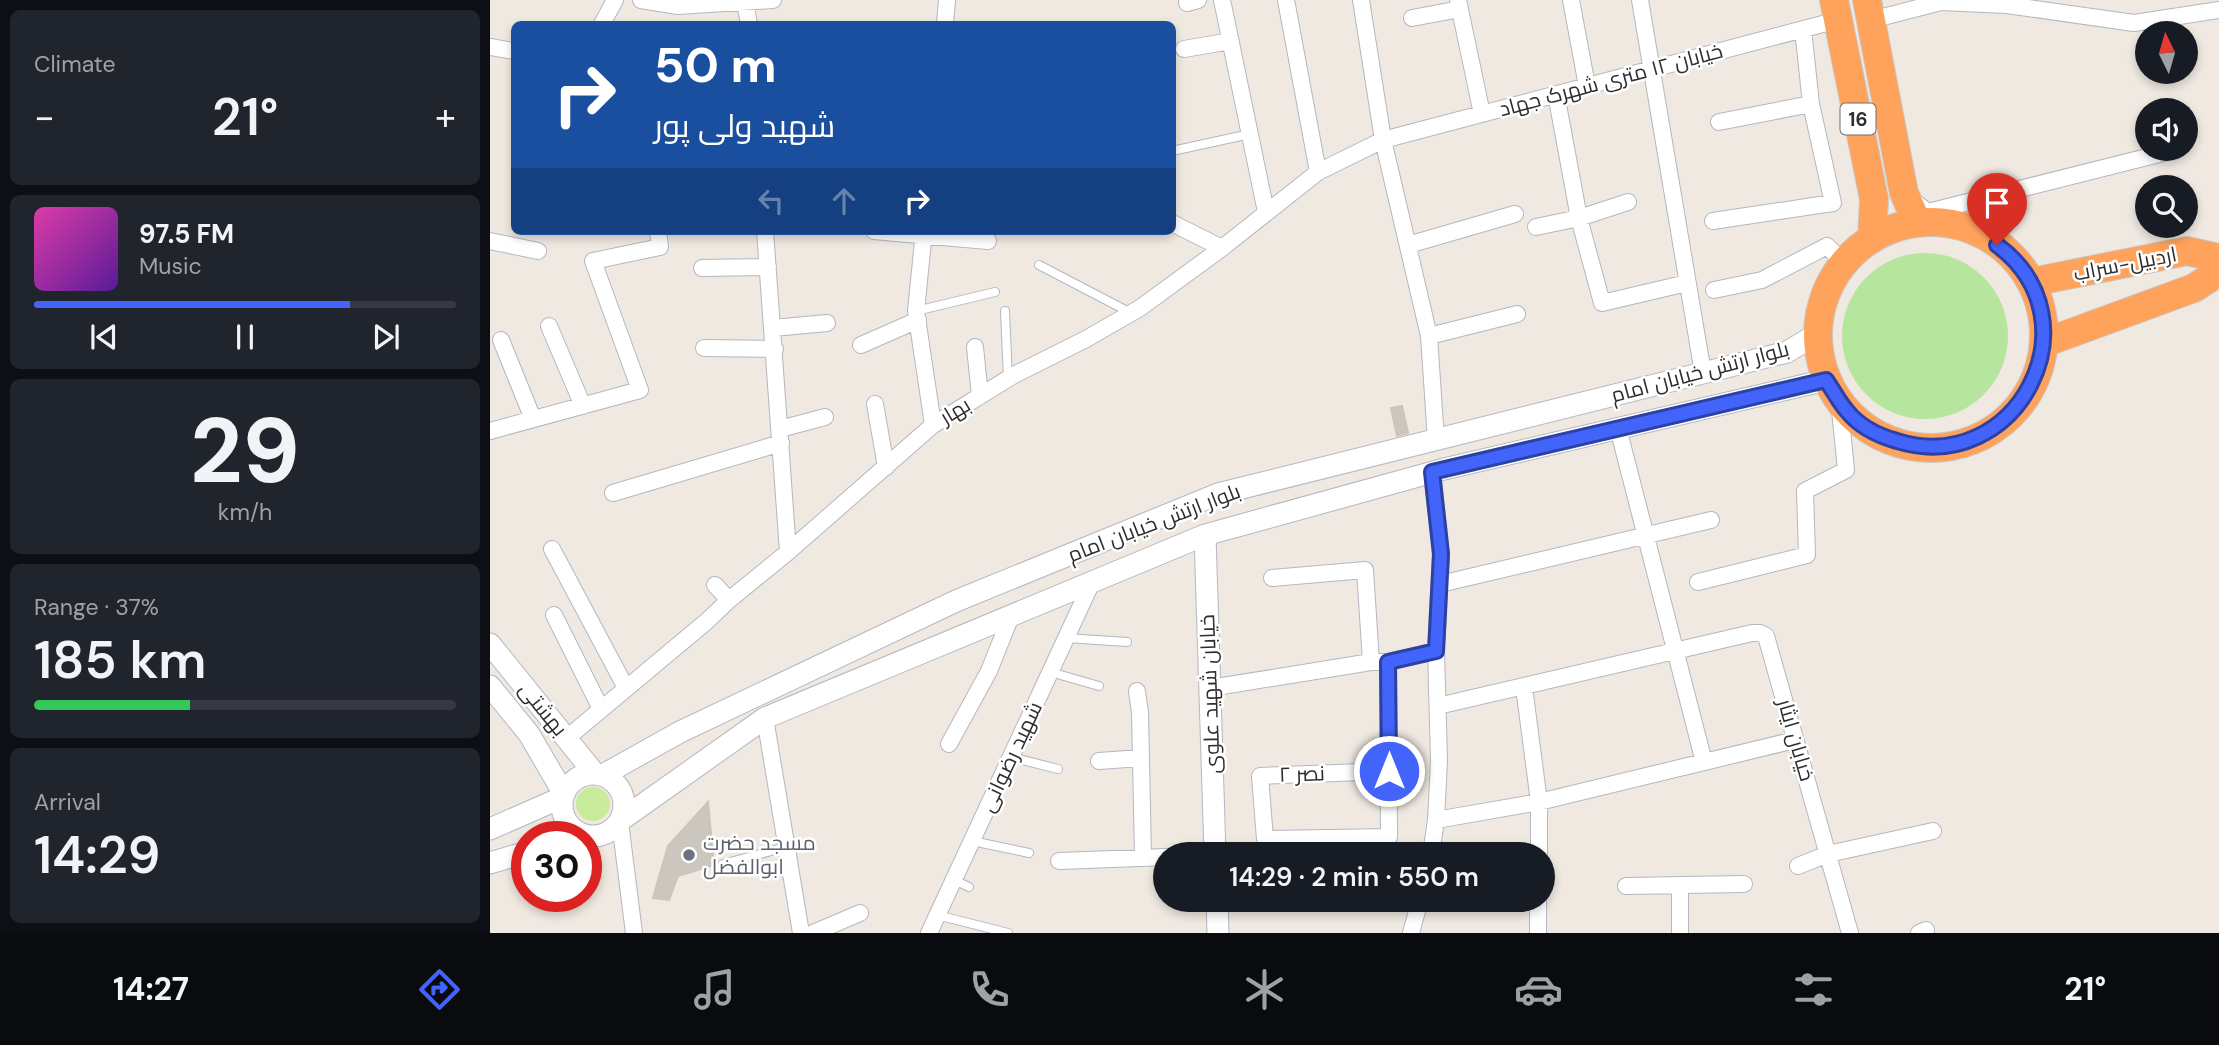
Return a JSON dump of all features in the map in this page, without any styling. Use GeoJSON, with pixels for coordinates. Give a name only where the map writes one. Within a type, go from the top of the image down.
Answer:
{"type":"FeatureCollection","features":[{"type":"Feature","properties":{"kind":"highway","name":"16"},"geometry":{"type":"LineString","coordinates":[[1836,10],[1874,199],[1872,238]]}},
{"type":"Feature","properties":{"kind":"highway","name":"16"},"geometry":{"type":"LineString","coordinates":[[1869,10],[1905,194],[1917,222]]}},
{"type":"Feature","properties":{"kind":"highway"},"geometry":{"type":"LineString","coordinates":[[1874,199],[1881,206],[1892,207],[1900,202],[1905,194]]}},
{"type":"Feature","properties":{"kind":"highway"},"geometry":{"type":"LineString","coordinates":[[1917,222],[1951,223],[1984,234],[2011,255],[2032,282],[2042,312],[2044,343],[2036,378],[2017,408],[1990,431],[1957,445],[1917,447],[1880,436],[1848,412],[1833,390],[1819,358],[1817,334],[1821,306],[1832,279],[1849,256],[1872,238],[1917,222]]}},
{"type":"Feature","properties":{"kind":"highway","name":"اردبیل-سراب"},"geometry":{"type":"LineString","coordinates":[[2032,282],[2187,251],[2219,258]]}},
{"type":"Feature","properties":{"kind":"highway","name":"اردبیل-سراب"},"geometry":{"type":"LineString","coordinates":[[2044,343],[2194,288],[2219,272]]}},
{"type":"Feature","properties":{"kind":"main road","name":"بلوار ارتش خیابان امام"},"geometry":{"type":"LineString","coordinates":[[599,775],[680,732],[956,601],[1218,494],[1778,355],[1817,334]]}},
{"type":"Feature","properties":{"kind":"main road"},"geometry":{"type":"LineString","coordinates":[[1778,355],[1789,363],[1792,373],[1789,383],[1781,390]]}},
{"type":"Feature","properties":{"kind":"main road","name":"بلوار ارتش خیابان امام"},"geometry":{"type":"LineString","coordinates":[[620,821],[765,718],[1205,535],[1432,472],[1781,390],[1833,390]]}},
{"type":"Feature","properties":{"kind":"main road","name":"خیابان شهید علوی"},"geometry":{"type":"LineString","coordinates":[[1205,535],[1215,842]]}},
{"type":"Feature","properties":{"kind":"main road","name":"بهشتی"},"geometry":{"type":"LineString","coordinates":[[490,644],[599,775]]}},
{"type":"Feature","properties":{"kind":"main road","name":"بهشتی"},"geometry":{"type":"LineString","coordinates":[[490,686],[529,734],[564,795]]}},
{"type":"Feature","properties":{"kind":"main road"},"geometry":{"type":"LineString","coordinates":[[490,829],[564,795],[576,779],[599,775],[618,786],[623,793],[624,811],[620,821],[602,835]]}},
{"type":"Feature","properties":{"kind":"main road"},"geometry":{"type":"LineString","coordinates":[[564,795],[563,813],[566,821]]}},
{"type":"Feature","properties":{"kind":"main road"},"geometry":{"type":"LineString","coordinates":[[490,863],[511,857]]}},
{"type":"Feature","properties":{"kind":"main road"},"geometry":{"type":"LineString","coordinates":[[1217,912],[1218,933]]}},
{"type":"Feature","properties":{"kind":"street"},"geometry":{"type":"LineString","coordinates":[[604,21],[615,0]]}},
{"type":"Feature","properties":{"kind":"street"},"geometry":{"type":"LineString","coordinates":[[641,0],[678,6],[773,0]]}},
{"type":"Feature","properties":{"kind":"street"},"geometry":{"type":"LineString","coordinates":[[945,21],[947,0]]}},
{"type":"Feature","properties":{"kind":"street"},"geometry":{"type":"LineString","coordinates":[[1222,0],[1266,212]]}},
{"type":"Feature","properties":{"kind":"street"},"geometry":{"type":"LineString","coordinates":[[1286,0],[1318,172]]}},
{"type":"Feature","properties":{"kind":"street"},"geometry":{"type":"LineString","coordinates":[[1361,0],[1383,140],[1429,336],[1436,440]]}},
{"type":"Feature","properties":{"kind":"street"},"geometry":{"type":"LineString","coordinates":[[1571,0],[1587,86]]}},
{"type":"Feature","properties":{"kind":"street"},"geometry":{"type":"LineString","coordinates":[[1640,0],[1703,373]]}},
{"type":"Feature","properties":{"kind":"street"},"geometry":{"type":"LineString","coordinates":[[745,2],[748,21]]}},
{"type":"Feature","properties":{"kind":"street"},"geometry":{"type":"LineString","coordinates":[[1869,10],[1941,2],[2007,5],[2134,23],[2219,10]]}},
{"type":"Feature","properties":{"kind":"street"},"geometry":{"type":"LineString","coordinates":[[1412,19],[1459,4],[1482,114]]}},
{"type":"Feature","properties":{"kind":"street","name":"خیابان ۱۲ متری شهرک جهاد"},"geometry":{"type":"LineString","coordinates":[[1383,140],[1803,29],[1836,10]]}},
{"type":"Feature","properties":{"kind":"street"},"geometry":{"type":"LineString","coordinates":[[1713,221],[1833,203],[1811,104],[1803,29]]}},
{"type":"Feature","properties":{"kind":"street"},"geometry":{"type":"LineString","coordinates":[[1184,49],[1231,41]]}},
{"type":"Feature","properties":{"kind":"street"},"geometry":{"type":"LineString","coordinates":[[490,47],[511,50]]}},
{"type":"Feature","properties":{"kind":"street"},"geometry":{"type":"LineString","coordinates":[[1556,94],[1579,218],[1602,303],[1687,283]]}},
{"type":"Feature","properties":{"kind":"street"},"geometry":{"type":"LineString","coordinates":[[1719,122],[1811,104]]}},
{"type":"Feature","properties":{"kind":"street","name":"بهار"},"geometry":{"type":"LineString","coordinates":[[567,738],[788,552],[933,425],[1008,379],[1132,313],[1222,248],[1318,172],[1383,140]]}},
{"type":"Feature","properties":{"kind":"street"},"geometry":{"type":"LineString","coordinates":[[1905,194],[1928,212],[2135,160]]}},
{"type":"Feature","properties":{"kind":"street"},"geometry":{"type":"LineString","coordinates":[[1536,227],[1579,218],[1628,202]]}},
{"type":"Feature","properties":{"kind":"street"},"geometry":{"type":"LineString","coordinates":[[1408,245],[1515,214]]}},
{"type":"Feature","properties":{"kind":"street"},"geometry":{"type":"LineString","coordinates":[[1176,225],[1222,248]]}},
{"type":"Feature","properties":{"kind":"street"},"geometry":{"type":"LineString","coordinates":[[490,431],[640,390],[593,261],[660,247],[658,235]]}},
{"type":"Feature","properties":{"kind":"street"},"geometry":{"type":"LineString","coordinates":[[765,235],[788,552]]}},
{"type":"Feature","properties":{"kind":"street"},"geometry":{"type":"LineString","coordinates":[[924,235],[917,315],[933,425]]}},
{"type":"Feature","properties":{"kind":"street"},"geometry":{"type":"LineString","coordinates":[[940,235],[988,241]]}},
{"type":"Feature","properties":{"kind":"street"},"geometry":{"type":"LineString","coordinates":[[490,241],[521,239],[538,251]]}},
{"type":"Feature","properties":{"kind":"street"},"geometry":{"type":"LineString","coordinates":[[1714,290],[1762,280],[1827,246],[1844,263]]}},
{"type":"Feature","properties":{"kind":"street"},"geometry":{"type":"LineString","coordinates":[[702,268],[768,267]]}},
{"type":"Feature","properties":{"kind":"street"},"geometry":{"type":"LineString","coordinates":[[1429,336],[1517,314]]}},
{"type":"Feature","properties":{"kind":"street"},"geometry":{"type":"LineString","coordinates":[[861,345],[917,315]]}},
{"type":"Feature","properties":{"kind":"street"},"geometry":{"type":"LineString","coordinates":[[773,328],[827,323]]}},
{"type":"Feature","properties":{"kind":"street"},"geometry":{"type":"LineString","coordinates":[[549,326],[583,406]]}},
{"type":"Feature","properties":{"kind":"street"},"geometry":{"type":"LineString","coordinates":[[500,340],[533,419]]}},
{"type":"Feature","properties":{"kind":"street"},"geometry":{"type":"LineString","coordinates":[[975,347],[980,396]]}},
{"type":"Feature","properties":{"kind":"street"},"geometry":{"type":"LineString","coordinates":[[704,348],[775,349]]}},
{"type":"Feature","properties":{"kind":"street"},"geometry":{"type":"LineString","coordinates":[[1698,582],[1807,555],[1805,491],[1846,470],[1833,390]]}},
{"type":"Feature","properties":{"kind":"street"},"geometry":{"type":"LineString","coordinates":[[875,404],[886,467]]}},
{"type":"Feature","properties":{"kind":"street"},"geometry":{"type":"LineString","coordinates":[[613,493],[781,436],[825,418]]}},
{"type":"Feature","properties":{"kind":"street"},"geometry":{"type":"LineString","coordinates":[[1618,428],[1704,762]]}},
{"type":"Feature","properties":{"kind":"street"},"geometry":{"type":"LineString","coordinates":[[1432,472],[1441,554],[1436,651],[1439,761],[1433,842]]}},
{"type":"Feature","properties":{"kind":"street"},"geometry":{"type":"LineString","coordinates":[[1440,584],[1711,520]]}},
{"type":"Feature","properties":{"kind":"street"},"geometry":{"type":"LineString","coordinates":[[552,549],[626,688]]}},
{"type":"Feature","properties":{"kind":"street"},"geometry":{"type":"LineString","coordinates":[[1272,578],[1365,570],[1371,662]]}},
{"type":"Feature","properties":{"kind":"street","name":"شهید رضوانی"},"geometry":{"type":"LineString","coordinates":[[929,933],[1092,582]]}},
{"type":"Feature","properties":{"kind":"street"},"geometry":{"type":"LineString","coordinates":[[715,585],[729,600]]}},
{"type":"Feature","properties":{"kind":"street"},"geometry":{"type":"LineString","coordinates":[[554,615],[601,709]]}},
{"type":"Feature","properties":{"kind":"street"},"geometry":{"type":"LineString","coordinates":[[950,744],[989,671],[1012,615]]}},
{"type":"Feature","properties":{"kind":"street","name":"خیابان ایثار"},"geometry":{"type":"LineString","coordinates":[[1677,652],[1752,634],[1760,633],[1766,636],[1850,933]]}},
{"type":"Feature","properties":{"kind":"street"},"geometry":{"type":"LineString","coordinates":[[1210,688],[1371,662],[1388,662],[1436,651]]}},
{"type":"Feature","properties":{"kind":"street"},"geometry":{"type":"LineString","coordinates":[[1438,706],[1677,652]]}},
{"type":"Feature","properties":{"kind":"street","name":"نصر ۲"},"geometry":{"type":"LineString","coordinates":[[1388,662],[1389,771],[1389,837],[1265,839],[1260,776],[1389,771]]}},
{"type":"Feature","properties":{"kind":"street"},"geometry":{"type":"LineString","coordinates":[[1524,687],[1539,802],[1539,842]]}},
{"type":"Feature","properties":{"kind":"street"},"geometry":{"type":"LineString","coordinates":[[1137,691],[1143,857]]}},
{"type":"Feature","properties":{"kind":"street"},"geometry":{"type":"LineString","coordinates":[[765,718],[801,933]]}},
{"type":"Feature","properties":{"kind":"street"},"geometry":{"type":"LineString","coordinates":[[1436,820],[1539,802],[1795,740]]}},
{"type":"Feature","properties":{"kind":"street"},"geometry":{"type":"LineString","coordinates":[[1099,761],[1141,758]]}},
{"type":"Feature","properties":{"kind":"street"},"geometry":{"type":"LineString","coordinates":[[620,821],[630,931]]}},
{"type":"Feature","properties":{"kind":"street"},"geometry":{"type":"LineString","coordinates":[[1798,866],[1828,854],[1933,831]]}},
{"type":"Feature","properties":{"kind":"street"},"geometry":{"type":"LineString","coordinates":[[1059,860],[1153,857]]}},
{"type":"Feature","properties":{"kind":"street"},"geometry":{"type":"LineString","coordinates":[[1626,886],[1744,884]]}},
{"type":"Feature","properties":{"kind":"street"},"geometry":{"type":"LineString","coordinates":[[1680,885],[1680,933]]}},
{"type":"Feature","properties":{"kind":"street"},"geometry":{"type":"LineString","coordinates":[[1411,933],[1417,912]]}},
{"type":"Feature","properties":{"kind":"street"},"geometry":{"type":"LineString","coordinates":[[1525,933],[1538,933],[1538,912]]}},
{"type":"Feature","properties":{"kind":"street"},"geometry":{"type":"LineString","coordinates":[[813,933],[860,913]]}},
{"type":"Feature","properties":{"kind":"lane"},"geometry":{"type":"LineString","coordinates":[[1176,150],[1250,134]]}},
{"type":"Feature","properties":{"kind":"lane"},"geometry":{"type":"LineString","coordinates":[[1039,265],[1132,313]]}},
{"type":"Feature","properties":{"kind":"lane"},"geometry":{"type":"LineString","coordinates":[[917,315],[995,292]]}},
{"type":"Feature","properties":{"kind":"lane"},"geometry":{"type":"LineString","coordinates":[[1004,311],[1008,379]]}},
{"type":"Feature","properties":{"kind":"lane"},"geometry":{"type":"LineString","coordinates":[[1066,638],[1127,642]]}},
{"type":"Feature","properties":{"kind":"lane"},"geometry":{"type":"LineString","coordinates":[[1050,672],[1099,686]]}},
{"type":"Feature","properties":{"kind":"lane"},"geometry":{"type":"LineString","coordinates":[[1011,757],[1058,769]]}},
{"type":"Feature","properties":{"kind":"lane"},"geometry":{"type":"LineString","coordinates":[[972,842],[1030,853]]}},
{"type":"Feature","properties":{"kind":"lane"},"geometry":{"type":"LineString","coordinates":[[723,864],[786,847]]}},
{"type":"Feature","properties":{"kind":"lane"},"geometry":{"type":"LineString","coordinates":[[954,880],[969,887]]}},
{"type":"Feature","properties":{"kind":"lane"},"geometry":{"type":"LineString","coordinates":[[937,915],[1008,933]]}},
{"type":"Feature","properties":{"kind":"green space"},"geometry":{"type":"Polygon","coordinates":[[[1925,253],[1957,259],[1984,277],[2002,304],[2008,336],[2002,368],[1984,395],[1957,413],[1925,419],[1893,413],[1866,395],[1848,368],[1842,336],[1848,304],[1866,277],[1893,259],[1925,253]]]}},
{"type":"Feature","properties":{"kind":"green space"},"geometry":{"type":"Polygon","coordinates":[[[593,787],[605,792],[610,804],[605,816],[593,821],[581,816],[576,804],[581,792],[593,787]]]}},
{"type":"Feature","properties":{"kind":"building"},"geometry":{"type":"Polygon","coordinates":[[[1402,406],[1408,433],[1397,436],[1391,408],[1402,406]]]}},
{"type":"Feature","properties":{"kind":"building","name":"مسجد حضرت ابوالفضل"},"geometry":{"type":"Polygon","coordinates":[[[708,802],[714,865],[678,876],[669,900],[653,898],[668,846],[708,802]]]}},
{"type":"Feature","properties":{"kind":"place","name":"مسجد حضرت ابوالفضل"},"geometry":{"type":"Point","coordinates":[689,855]}},
{"type":"Feature","properties":{"kind":"route"},"geometry":{"type":"LineString","coordinates":[[1389,771],[1388,662],[1436,651],[1441,554],[1432,472],[1826,380],[1848,412],[1880,436],[1917,447],[1957,445],[1990,431],[2017,408],[2036,378],[2044,343],[2042,312],[2032,282],[2011,255],[1997,245]]}}]}
